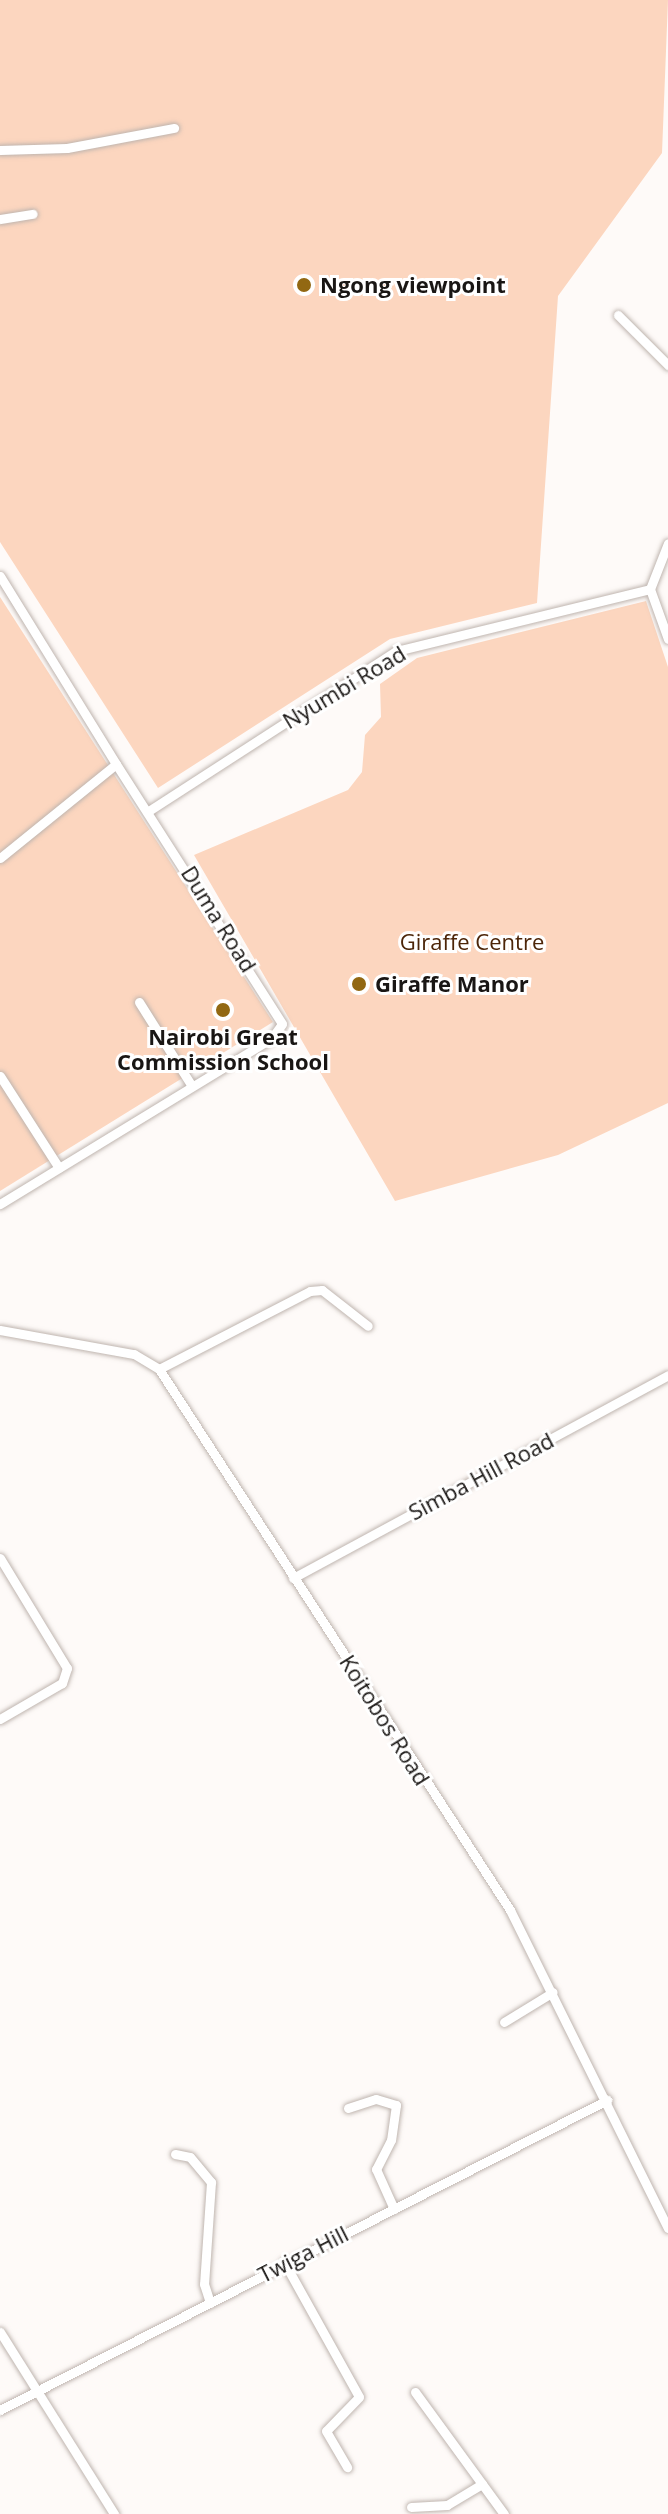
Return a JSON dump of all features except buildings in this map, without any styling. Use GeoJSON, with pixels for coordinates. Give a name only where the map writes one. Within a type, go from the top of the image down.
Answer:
{"type":"FeatureCollection","features":[{"type":"Feature","properties":{"kind":"street"},"geometry":{"type":"LineString","coordinates":[[0,150],[67,148],[174,128]]}},
{"type":"Feature","properties":{"kind":"street"},"geometry":{"type":"LineString","coordinates":[[0,219],[33,214]]}},
{"type":"Feature","properties":{"kind":"street"},"geometry":{"type":"LineString","coordinates":[[618,315],[668,365]]}},
{"type":"Feature","properties":{"kind":"street"},"geometry":{"type":"LineString","coordinates":[[668,543],[650,589],[668,639]]}},
{"type":"Feature","properties":{"kind":"street","name":"Duma Road"},"geometry":{"type":"LineString","coordinates":[[0,576],[280,1019],[279,1030],[192,1086]]}},
{"type":"Feature","properties":{"kind":"street","name":"Nyumbi Road"},"geometry":{"type":"LineString","coordinates":[[150,810],[396,651],[650,589]]}},
{"type":"Feature","properties":{"kind":"street"},"geometry":{"type":"LineString","coordinates":[[0,858],[116,764]]}},
{"type":"Feature","properties":{"kind":"street"},"geometry":{"type":"LineString","coordinates":[[0,1204],[192,1086],[139,1002]]}},
{"type":"Feature","properties":{"kind":"street"},"geometry":{"type":"LineString","coordinates":[[0,1076],[59,1168]]}},
{"type":"Feature","properties":{"kind":"street"},"geometry":{"type":"LineString","coordinates":[[0,1330],[134,1354],[159,1369],[310,1291],[322,1290],[368,1326]]}},
{"type":"Feature","properties":{"kind":"street","name":"Koitobos Road"},"geometry":{"type":"LineString","coordinates":[[159,1369],[510,1910],[668,2228]]}},
{"type":"Feature","properties":{"kind":"street","name":"Simba Hill Road"},"geometry":{"type":"LineString","coordinates":[[293,1578],[668,1375]]}},
{"type":"Feature","properties":{"kind":"street"},"geometry":{"type":"LineString","coordinates":[[0,1558],[67,1668],[62,1683],[0,1719]]}},
{"type":"Feature","properties":{"kind":"street"},"geometry":{"type":"LineString","coordinates":[[504,2022],[553,1992]]}},
{"type":"Feature","properties":{"kind":"street"},"geometry":{"type":"LineString","coordinates":[[348,2108],[376,2099],[396,2105],[391,2140],[376,2169],[394,2209]]}},
{"type":"Feature","properties":{"kind":"street","name":"Twiga Hill"},"geometry":{"type":"LineString","coordinates":[[0,2410],[284,2262],[607,2100]]}},
{"type":"Feature","properties":{"kind":"street"},"geometry":{"type":"LineString","coordinates":[[175,2154],[190,2157],[211,2182],[210,2303]]}},
{"type":"Feature","properties":{"kind":"street"},"geometry":{"type":"LineString","coordinates":[[657,2205],[668,2199]]}},
{"type":"Feature","properties":{"kind":"street"},"geometry":{"type":"LineString","coordinates":[[284,2262],[359,2397],[326,2431],[347,2467]]}},
{"type":"Feature","properties":{"kind":"street"},"geometry":{"type":"LineString","coordinates":[[0,2332],[114,2514]]}},
{"type":"Feature","properties":{"kind":"street"},"geometry":{"type":"LineString","coordinates":[[415,2392],[504,2514]]}},
{"type":"Feature","properties":{"kind":"street"},"geometry":{"type":"LineString","coordinates":[[411,2507],[447,2505],[482,2484]]}},
{"type":"Feature","properties":{"kind":"green space"},"geometry":{"type":"Polygon","coordinates":[[[0,0],[668,0],[662,153],[558,296],[537,603],[390,639],[158,788],[0,542],[0,0]]]}},
{"type":"Feature","properties":{"kind":"green space"},"geometry":{"type":"Polygon","coordinates":[[[0,597],[273,1022],[0,1191],[0,597]]]}},
{"type":"Feature","properties":{"kind":"green space","name":"Giraffe Centre"},"geometry":{"type":"Polygon","coordinates":[[[646,601],[668,667],[668,1103],[558,1155],[395,1201],[194,855],[348,790],[362,772],[365,735],[381,717],[380,684],[417,658],[646,601]]]}},
{"type":"Feature","properties":{"kind":"place","name":"Ngong viewpoint"},"geometry":{"type":"Point","coordinates":[304,285]}},
{"type":"Feature","properties":{"kind":"place","name":"Giraffe Manor"},"geometry":{"type":"Point","coordinates":[359,984]}},
{"type":"Feature","properties":{"kind":"place","name":"Nairobi Great Commission School"},"geometry":{"type":"Point","coordinates":[223,1010]}}]}
